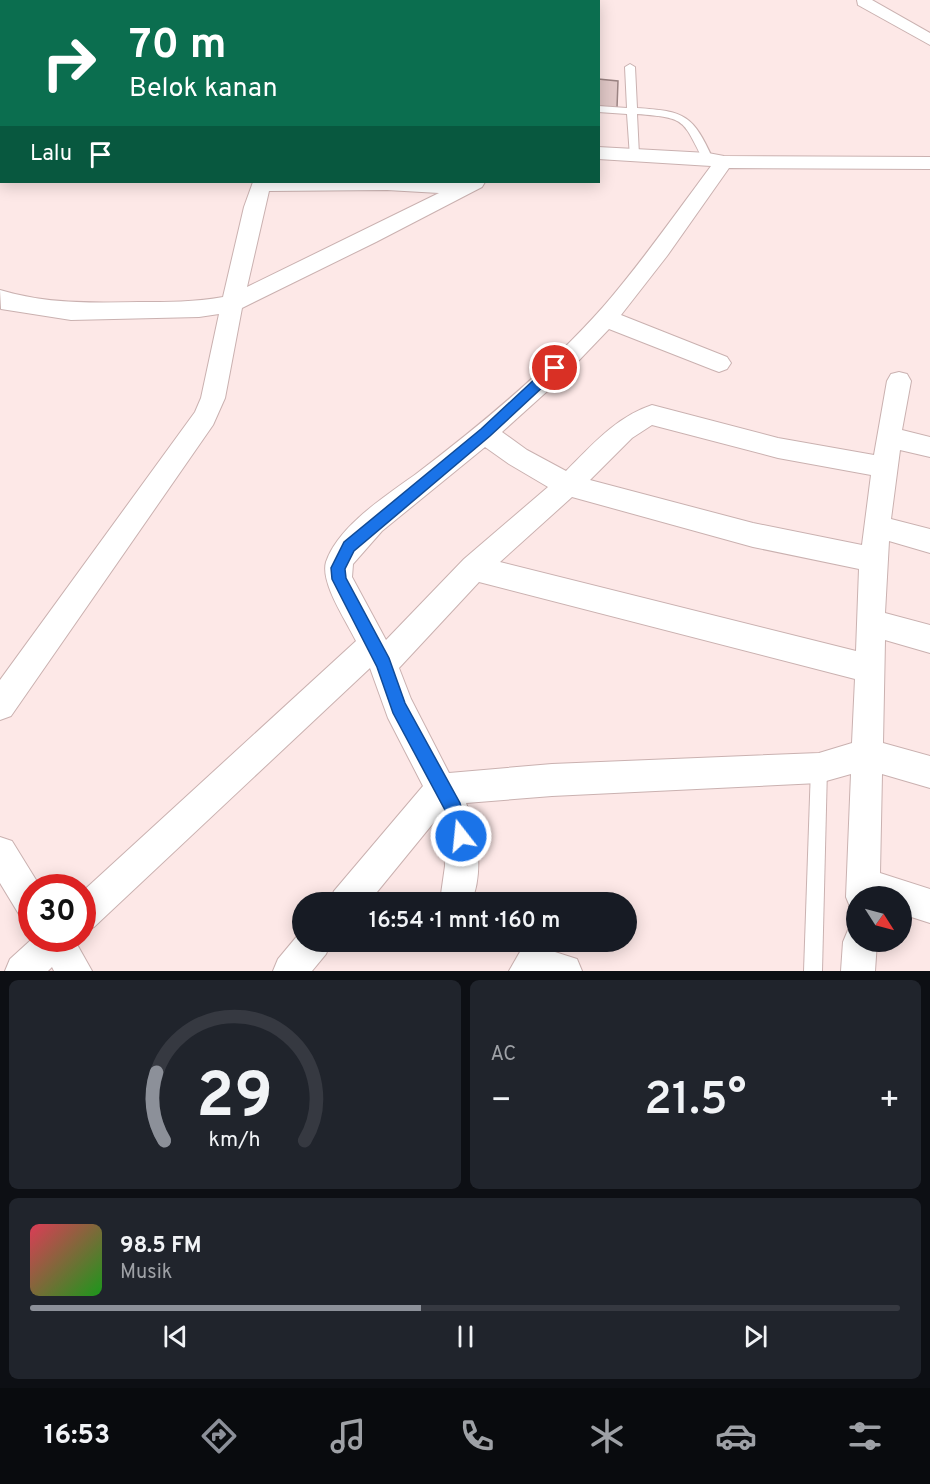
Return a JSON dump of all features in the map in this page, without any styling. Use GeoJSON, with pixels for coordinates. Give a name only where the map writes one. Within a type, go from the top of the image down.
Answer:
{"type":"FeatureCollection","features":[{"type":"Feature","properties":{"kind":"street"},"geometry":{"type":"LineString","coordinates":[[864,2],[930,40]]}},
{"type":"Feature","properties":{"kind":"street"},"geometry":{"type":"LineString","coordinates":[[600,153],[716,160],[930,163]]}},
{"type":"Feature","properties":{"kind":"street"},"geometry":{"type":"LineString","coordinates":[[458,892],[461,874],[461,836],[454,809],[441,789],[399,707],[378,654],[339,579],[338,568],[341,558],[349,547],[378,521],[486,433],[591,335],[641,275],[716,160]]}},
{"type":"Feature","properties":{"kind":"street"},"geometry":{"type":"LineString","coordinates":[[0,705],[204,418],[213,398],[232,303],[254,207],[262,183],[469,184]]}},
{"type":"Feature","properties":{"kind":"street"},"geometry":{"type":"LineString","coordinates":[[0,298],[9,303],[70,312],[199,309],[232,303],[369,237],[469,184]]}},
{"type":"Feature","properties":{"kind":"street"},"geometry":{"type":"LineString","coordinates":[[605,318],[719,363]]}},
{"type":"Feature","properties":{"kind":"street"},"geometry":{"type":"LineString","coordinates":[[864,886],[873,560],[884,467],[899,381]]}},
{"type":"Feature","properties":{"kind":"street"},"geometry":{"type":"LineString","coordinates":[[96,903],[568,485],[622,431],[640,419],[652,415],[692,422],[778,448],[884,467]]}},
{"type":"Feature","properties":{"kind":"street"},"geometry":{"type":"LineString","coordinates":[[486,433],[518,457],[568,485],[753,535],[873,560]]}},
{"type":"Feature","properties":{"kind":"street"},"geometry":{"type":"LineString","coordinates":[[889,437],[930,447]]}},
{"type":"Feature","properties":{"kind":"street"},"geometry":{"type":"LineString","coordinates":[[876,526],[930,540]]}},
{"type":"Feature","properties":{"kind":"street"},"geometry":{"type":"LineString","coordinates":[[474,568],[869,668]]}},
{"type":"Feature","properties":{"kind":"street"},"geometry":{"type":"LineString","coordinates":[[872,624],[930,639]]}},
{"type":"Feature","properties":{"kind":"street"},"geometry":{"type":"LineString","coordinates":[[355,892],[441,789],[552,780],[819,768],[866,754],[930,772]]}},
{"type":"Feature","properties":{"kind":"street"},"geometry":{"type":"LineString","coordinates":[[0,853],[18,882]]}},
{"type":"Feature","properties":{"kind":"street"},"geometry":{"type":"LineString","coordinates":[[912,902],[930,906]]}},
{"type":"Feature","properties":{"kind":"street"},"geometry":{"type":"LineString","coordinates":[[22,971],[42,952]]}},
{"type":"Feature","properties":{"kind":"street"},"geometry":{"type":"LineString","coordinates":[[63,952],[75,971]]}},
{"type":"Feature","properties":{"kind":"street"},"geometry":{"type":"LineString","coordinates":[[290,971],[306,952]]}},
{"type":"Feature","properties":{"kind":"street"},"geometry":{"type":"LineString","coordinates":[[858,971],[859,952]]}},
{"type":"Feature","properties":{"kind":"street"},"geometry":{"type":"LineString","coordinates":[[526,971],[533,962],[565,971]]}},
{"type":"Feature","properties":{"kind":"lane"},"geometry":{"type":"LineString","coordinates":[[630,67],[634,155]]}},
{"type":"Feature","properties":{"kind":"lane"},"geometry":{"type":"LineString","coordinates":[[600,109],[668,115],[685,120],[716,160]]}},
{"type":"Feature","properties":{"kind":"lane"},"geometry":{"type":"LineString","coordinates":[[813,971],[819,768]]}},
{"type":"Feature","properties":{"kind":"building"},"geometry":{"type":"Polygon","coordinates":[[[600,79],[618,81],[617,108],[600,106],[600,79]]]}},
{"type":"Feature","properties":{"kind":"route"},"geometry":{"type":"LineString","coordinates":[[461,836],[454,809],[441,789],[399,707],[383,664],[339,579],[338,568],[341,558],[349,547],[486,433],[555,368]]}}]}
